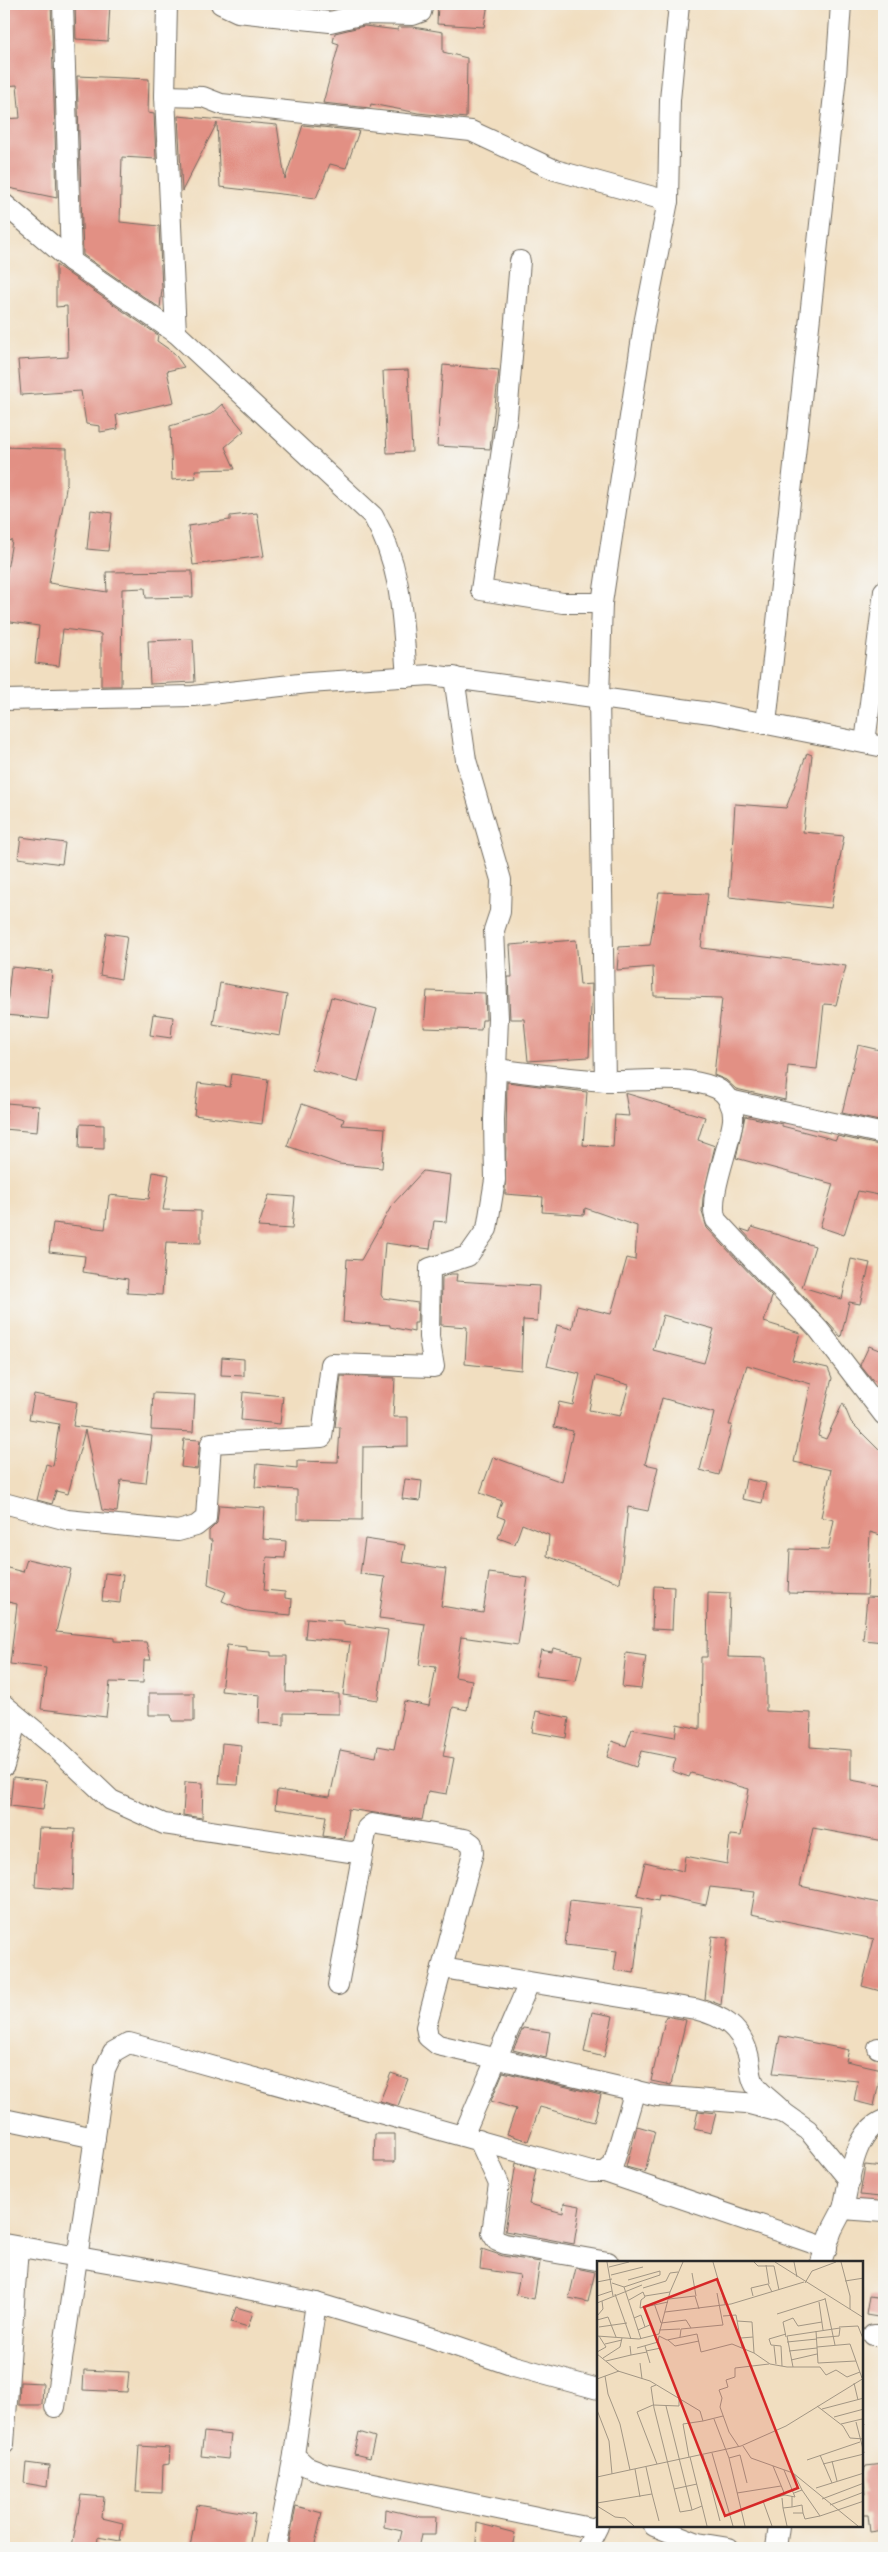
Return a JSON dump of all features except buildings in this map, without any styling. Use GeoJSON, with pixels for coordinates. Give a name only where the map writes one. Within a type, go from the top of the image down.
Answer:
{"type":"FeatureCollection","features":[{"type":"Feature","properties":{"kind":"street"},"geometry":{"type":"LineString","coordinates":[[63,4],[71,260]]}},
{"type":"Feature","properties":{"kind":"street"},"geometry":{"type":"LineString","coordinates":[[167,4],[166,96],[176,333]]}},
{"type":"Feature","properties":{"kind":"street"},"geometry":{"type":"LineString","coordinates":[[221,4],[238,12],[330,22],[364,14],[413,15],[421,12],[423,4]]}},
{"type":"Feature","properties":{"kind":"street"},"geometry":{"type":"LineString","coordinates":[[605,1080],[599,697],[602,603],[644,324],[668,201],[670,100],[678,4]]}},
{"type":"Feature","properties":{"kind":"street"},"geometry":{"type":"LineString","coordinates":[[766,724],[836,76],[841,4]]}},
{"type":"Feature","properties":{"kind":"street"},"geometry":{"type":"LineString","coordinates":[[166,96],[203,97],[222,104],[471,132],[555,170],[668,201]]}},
{"type":"Feature","properties":{"kind":"street"},"geometry":{"type":"LineString","coordinates":[[4,204],[71,260],[176,333],[373,516],[384,534],[398,577],[407,677]]}},
{"type":"Feature","properties":{"kind":"street"},"geometry":{"type":"LineString","coordinates":[[520,261],[507,416],[481,590],[563,603],[602,603]]}},
{"type":"Feature","properties":{"kind":"street"},"geometry":{"type":"LineString","coordinates":[[4,700],[193,696],[308,682],[430,675],[702,711],[875,745],[884,592]]}},
{"type":"Feature","properties":{"kind":"street"},"geometry":{"type":"LineString","coordinates":[[4,1503],[67,1520],[178,1531],[196,1526],[206,1518],[210,1443],[322,1437],[331,1364],[434,1367],[429,1337],[430,1268],[468,1256],[487,1229],[495,1180],[495,1069],[498,1018],[494,930],[500,912],[501,880],[466,760],[454,678]]}},
{"type":"Feature","properties":{"kind":"street"},"geometry":{"type":"LineString","coordinates":[[495,1069],[605,1080],[688,1081],[717,1089],[729,1100],[884,1134]]}},
{"type":"Feature","properties":{"kind":"street"},"geometry":{"type":"LineString","coordinates":[[729,1100],[733,1118],[725,1162],[714,1199],[713,1212],[716,1220],[819,1330],[884,1415]]}},
{"type":"Feature","properties":{"kind":"street"},"geometry":{"type":"LineString","coordinates":[[4,1766],[11,1711]]}},
{"type":"Feature","properties":{"kind":"street"},"geometry":{"type":"LineString","coordinates":[[11,1711],[56,1748],[111,1800],[164,1824],[350,1852],[358,1851],[364,1846]]}},
{"type":"Feature","properties":{"kind":"street"},"geometry":{"type":"LineString","coordinates":[[338,1985],[367,1828],[372,1824],[380,1824],[465,1839],[472,1844],[473,1853],[426,2027],[428,2037],[438,2045],[658,2096],[746,2103],[784,2114]]}},
{"type":"Feature","properties":{"kind":"street"},"geometry":{"type":"LineString","coordinates":[[442,1968],[695,2009],[722,2018],[740,2035],[748,2055],[751,2076],[756,2086],[784,2114],[808,2130],[850,2181]]}},
{"type":"Feature","properties":{"kind":"street"},"geometry":{"type":"LineString","coordinates":[[529,1983],[497,2058],[471,2138],[499,2184],[492,2233],[497,2241],[504,2244],[602,2261]]}},
{"type":"Feature","properties":{"kind":"street"},"geometry":{"type":"LineString","coordinates":[[55,2407],[105,2069],[113,2052],[129,2043],[590,2172],[605,2172],[824,2255],[832,2230],[843,2209],[855,2154],[872,2126],[884,2120]]}},
{"type":"Feature","properties":{"kind":"street"},"geometry":{"type":"LineString","coordinates":[[605,2172],[613,2165],[635,2090]]}},
{"type":"Feature","properties":{"kind":"street"},"geometry":{"type":"LineString","coordinates":[[4,2119],[95,2138]]}},
{"type":"Feature","properties":{"kind":"street"},"geometry":{"type":"LineString","coordinates":[[843,2209],[884,2212]]}},
{"type":"Feature","properties":{"kind":"street"},"geometry":{"type":"LineString","coordinates":[[4,2444],[11,2246],[77,2256],[316,2303],[433,2338],[514,2366],[597,2389]]}},
{"type":"Feature","properties":{"kind":"street"},"geometry":{"type":"LineString","coordinates":[[276,2548],[294,2456],[316,2303]]}},
{"type":"Feature","properties":{"kind":"street"},"geometry":{"type":"LineString","coordinates":[[294,2456],[306,2466],[324,2473],[597,2528],[587,2548]]}},
{"type":"Feature","properties":{"kind":"street"},"geometry":{"type":"LineString","coordinates":[[657,2527],[698,2543],[729,2548]]}},
{"type":"Feature","properties":{"kind":"street"},"geometry":{"type":"LineString","coordinates":[[776,2548],[779,2527]]}}]}
